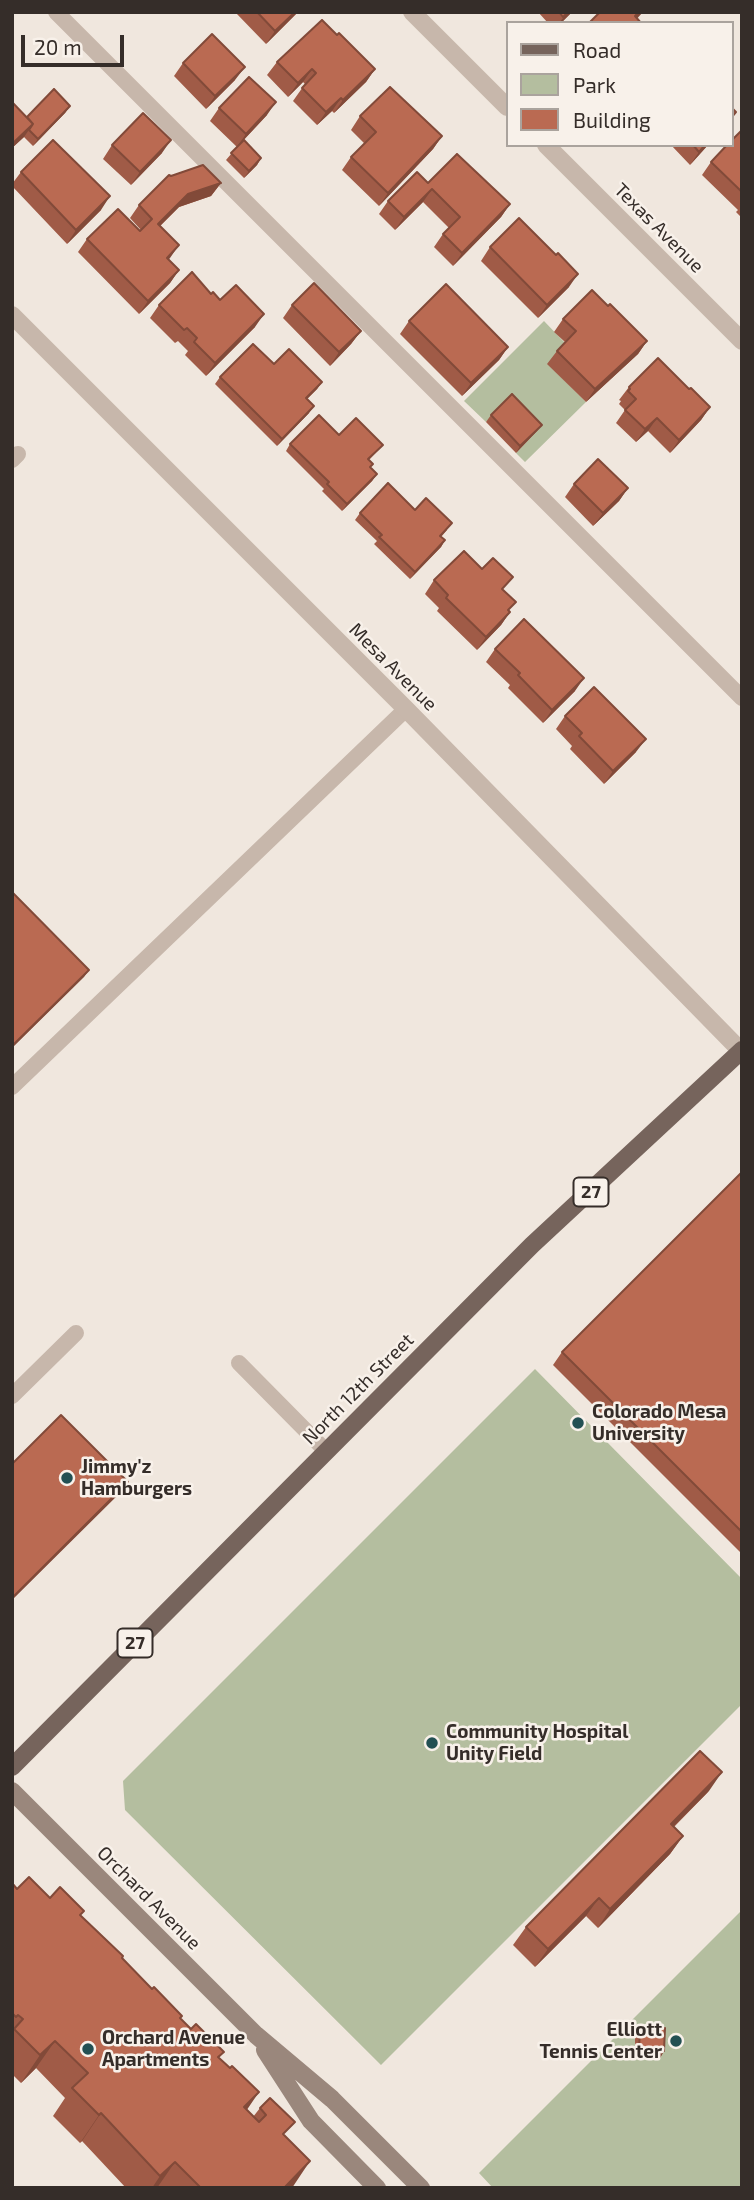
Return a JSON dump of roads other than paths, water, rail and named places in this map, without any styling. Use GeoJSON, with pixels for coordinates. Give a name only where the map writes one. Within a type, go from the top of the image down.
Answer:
{"type":"FeatureCollection","features":[{"type":"Feature","properties":{"kind":"main road","name":"North 12th Street"},"geometry":{"type":"LineString","coordinates":[[12,1767],[532,1245],[741,1051]]}},
{"type":"Feature","properties":{"kind":"street"},"geometry":{"type":"LineString","coordinates":[[412,12],[505,105]]}},
{"type":"Feature","properties":{"kind":"street","name":"Texas Avenue"},"geometry":{"type":"LineString","coordinates":[[548,147],[742,341]]}},
{"type":"Feature","properties":{"kind":"street","name":"Mesa Avenue"},"geometry":{"type":"LineString","coordinates":[[12,314],[406,709],[741,1051]]}},
{"type":"Feature","properties":{"kind":"street","name":"Orchard Avenue"},"geometry":{"type":"LineString","coordinates":[[12,1791],[256,2035],[332,2099],[421,2188]]}},
{"type":"Feature","properties":{"kind":"street","name":"Orchard Avenue"},"geometry":{"type":"LineString","coordinates":[[256,2035],[311,2121],[377,2188]]}},
{"type":"Feature","properties":{"kind":"lane"},"geometry":{"type":"LineString","coordinates":[[56,12],[742,698]]}},
{"type":"Feature","properties":{"kind":"lane"},"geometry":{"type":"LineString","coordinates":[[12,1087],[406,709]]}},
{"type":"Feature","properties":{"kind":"lane"},"geometry":{"type":"LineString","coordinates":[[12,1396],[76,1333]]}},
{"type":"Feature","properties":{"kind":"lane"},"geometry":{"type":"LineString","coordinates":[[239,1363],[326,1451]]}},
{"type":"Feature","properties":{"kind":"place","name":"Colorado Mesa University"},"geometry":{"type":"Point","coordinates":[578,1423]}},
{"type":"Feature","properties":{"kind":"place","name":"Jimmy'z Hamburgers"},"geometry":{"type":"Point","coordinates":[67,1478]}},
{"type":"Feature","properties":{"kind":"place","name":"Community Hospital Unity Field"},"geometry":{"type":"Point","coordinates":[432,1743]}},
{"type":"Feature","properties":{"kind":"place","name":"Elliott Tennis Center"},"geometry":{"type":"Point","coordinates":[676,2041]}},
{"type":"Feature","properties":{"kind":"place","name":"Orchard Avenue Apartments"},"geometry":{"type":"Point","coordinates":[88,2049]}}]}
